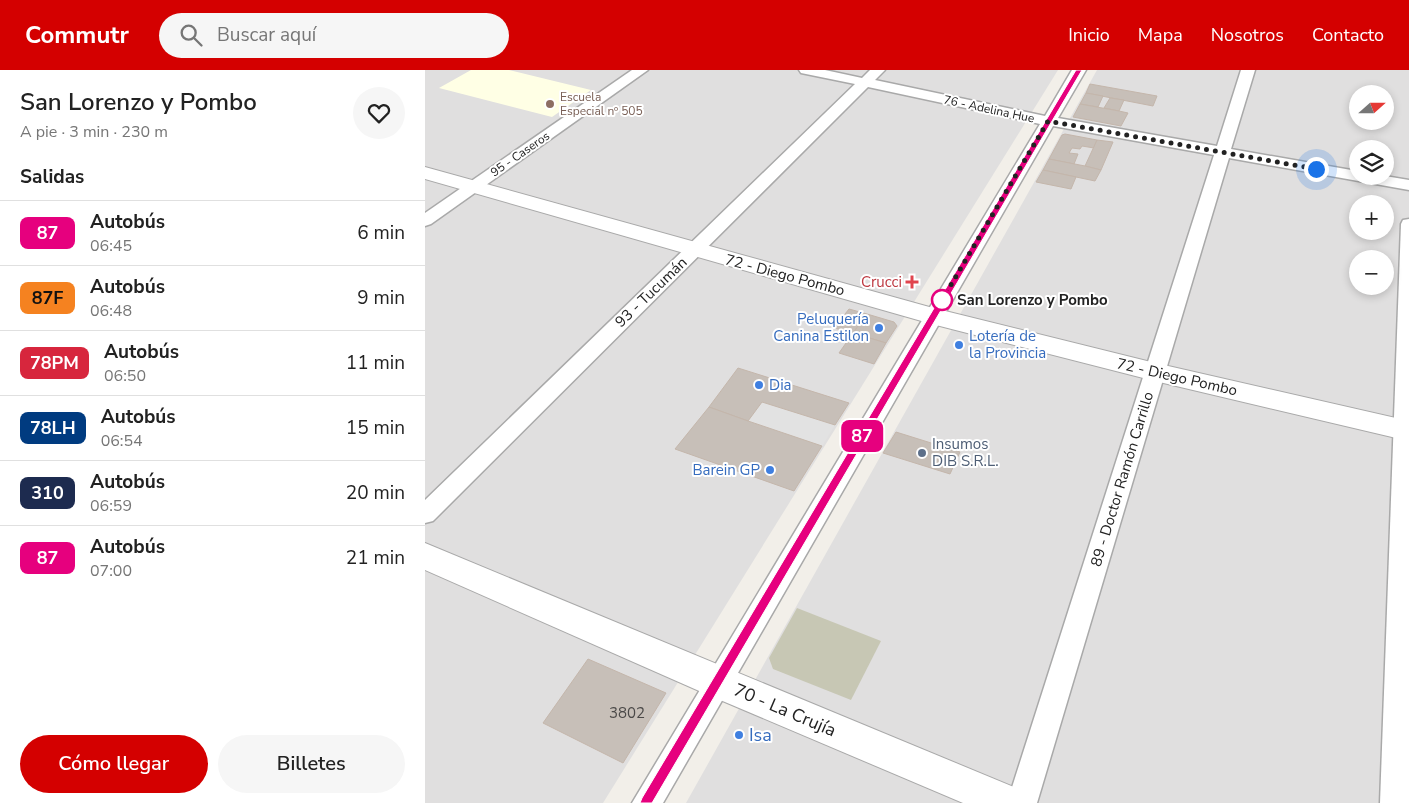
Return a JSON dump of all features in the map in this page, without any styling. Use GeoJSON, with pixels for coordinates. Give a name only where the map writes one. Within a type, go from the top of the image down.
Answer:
{"type":"FeatureCollection","features":[{"type":"Feature","properties":{"kind":"street","name":"95 - Caseros"},"geometry":{"type":"LineString","coordinates":[[425,220],[641,70]]}},
{"type":"Feature","properties":{"kind":"street","name":"76 - Adelina Hue"},"geometry":{"type":"LineString","coordinates":[[806,70],[872,76],[1048,121],[1409,185]]}},
{"type":"Feature","properties":{"kind":"street"},"geometry":{"type":"LineString","coordinates":[[647,803],[932,316],[1079,70]]}},
{"type":"Feature","properties":{"kind":"street","name":"89 - Doctor Ramón Carrillo"},"geometry":{"type":"LineString","coordinates":[[1022,803],[1248,70]]}},
{"type":"Feature","properties":{"kind":"street","name":"93 - Tucumán"},"geometry":{"type":"LineString","coordinates":[[425,514],[872,76]]}},
{"type":"Feature","properties":{"kind":"street","name":"72 - Diego Pombo"},"geometry":{"type":"LineString","coordinates":[[425,173],[932,316],[1155,372],[1406,431]]}},
{"type":"Feature","properties":{"kind":"street"},"geometry":{"type":"LineString","coordinates":[[1395,803],[1406,431],[1409,224]]}},
{"type":"Feature","properties":{"kind":"street","name":"70 - La Crujía"},"geometry":{"type":"LineString","coordinates":[[425,556],[718,682],[1008,803]]}},
{"type":"Feature","properties":{"kind":"shaded area"},"geometry":{"type":"Polygon","coordinates":[[[425,70],[1058,70],[603,803],[425,803],[425,70]]]}},
{"type":"Feature","properties":{"kind":"shaded area"},"geometry":{"type":"Polygon","coordinates":[[[471,70],[509,70],[591,90],[552,117],[439,88],[471,70]]]}},
{"type":"Feature","properties":{"kind":"shaded area"},"geometry":{"type":"Polygon","coordinates":[[[1097,70],[1409,70],[1409,803],[686,803],[1097,70]]]}},
{"type":"Feature","properties":{"kind":"shaded area"},"geometry":{"type":"Polygon","coordinates":[[[762,402],[835,425],[822,446],[748,421],[762,402]]]}},
{"type":"Feature","properties":{"kind":"shaded area"},"geometry":{"type":"Polygon","coordinates":[[[797,608],[881,641],[851,700],[773,669],[769,658],[797,608]]]}},
{"type":"Feature","properties":{"kind":"building"},"geometry":{"type":"Polygon","coordinates":[[[1090,84],[1157,96],[1153,106],[1086,93],[1090,84]]]}},
{"type":"Feature","properties":{"kind":"building"},"geometry":{"type":"Polygon","coordinates":[[[1086,93],[1103,96],[1098,107],[1080,104],[1086,93]]]}},
{"type":"Feature","properties":{"kind":"building"},"geometry":{"type":"Polygon","coordinates":[[[1110,98],[1124,100],[1119,111],[1104,108],[1110,98]]]}},
{"type":"Feature","properties":{"kind":"building"},"geometry":{"type":"Polygon","coordinates":[[[1080,104],[1128,113],[1121,126],[1073,117],[1080,104]]]}},
{"type":"Feature","properties":{"kind":"building"},"geometry":{"type":"Polygon","coordinates":[[[1062,135],[1097,140],[1094,148],[1082,146],[1080,149],[1072,148],[1069,153],[1078,154],[1074,164],[1049,159],[1062,135]]]}},
{"type":"Feature","properties":{"kind":"building"},"geometry":{"type":"Polygon","coordinates":[[[1097,140],[1113,142],[1101,170],[1085,166],[1097,140]]]}},
{"type":"Feature","properties":{"kind":"building"},"geometry":{"type":"Polygon","coordinates":[[[1049,159],[1101,170],[1095,181],[1043,170],[1049,159]]]}},
{"type":"Feature","properties":{"kind":"building"},"geometry":{"type":"Polygon","coordinates":[[[1043,170],[1076,177],[1071,189],[1036,182],[1043,170]]]}},
{"type":"Feature","properties":{"kind":"building"},"geometry":{"type":"Polygon","coordinates":[[[849,309],[867,314],[853,333],[834,328],[849,309]]]}},
{"type":"Feature","properties":{"kind":"building"},"geometry":{"type":"Polygon","coordinates":[[[867,314],[894,322],[897,326],[886,343],[853,333],[867,314]]]}},
{"type":"Feature","properties":{"kind":"building"},"geometry":{"type":"Polygon","coordinates":[[[853,333],[886,343],[874,364],[839,353],[853,333]]]}},
{"type":"Feature","properties":{"kind":"building","name":"Dia"},"geometry":{"type":"Polygon","coordinates":[[[738,368],[849,403],[835,425],[762,402],[748,421],[709,407],[738,368]]]}},
{"type":"Feature","properties":{"kind":"building","name":"Barein GP"},"geometry":{"type":"Polygon","coordinates":[[[709,407],[822,446],[794,491],[675,449],[709,407]]]}},
{"type":"Feature","properties":{"kind":"building","name":"Insumos DIB S.R.L."},"geometry":{"type":"Polygon","coordinates":[[[896,432],[960,452],[950,474],[883,453],[896,432]]]}},
{"type":"Feature","properties":{"kind":"building"},"geometry":{"type":"Polygon","coordinates":[[[588,659],[666,693],[623,763],[543,723],[588,659]]]}},
{"type":"Feature","properties":{"kind":"bus line","name":"87"},"geometry":{"type":"LineString","coordinates":[[647,803],[932,316],[1079,70]]}},
{"type":"Feature","properties":{"kind":"place","name":"Escuela Especial nº 505"},"geometry":{"type":"Point","coordinates":[550,104]}},
{"type":"Feature","properties":{"kind":"place","name":"Crucci"},"geometry":{"type":"Point","coordinates":[912,282]}},
{"type":"Feature","properties":{"kind":"place","name":"San Lorenzo y Pombo"},"geometry":{"type":"Point","coordinates":[942,300]}},
{"type":"Feature","properties":{"kind":"place","name":"Peluquería Canina Estilon"},"geometry":{"type":"Point","coordinates":[879,328]}},
{"type":"Feature","properties":{"kind":"place","name":"Lotería de la Provincia"},"geometry":{"type":"Point","coordinates":[959,345]}},
{"type":"Feature","properties":{"kind":"place","name":"Dia"},"geometry":{"type":"Point","coordinates":[759,385]}},
{"type":"Feature","properties":{"kind":"place","name":"Insumos DIB S.R.L."},"geometry":{"type":"Point","coordinates":[922,453]}},
{"type":"Feature","properties":{"kind":"place","name":"Barein GP"},"geometry":{"type":"Point","coordinates":[770,470]}},
{"type":"Feature","properties":{"kind":"place","name":"Isa"},"geometry":{"type":"Point","coordinates":[739,735]}},
{"type":"Feature","properties":{"kind":"route"},"geometry":{"type":"LineString","coordinates":[[942,300],[1048,121],[1316,169]]}}]}
